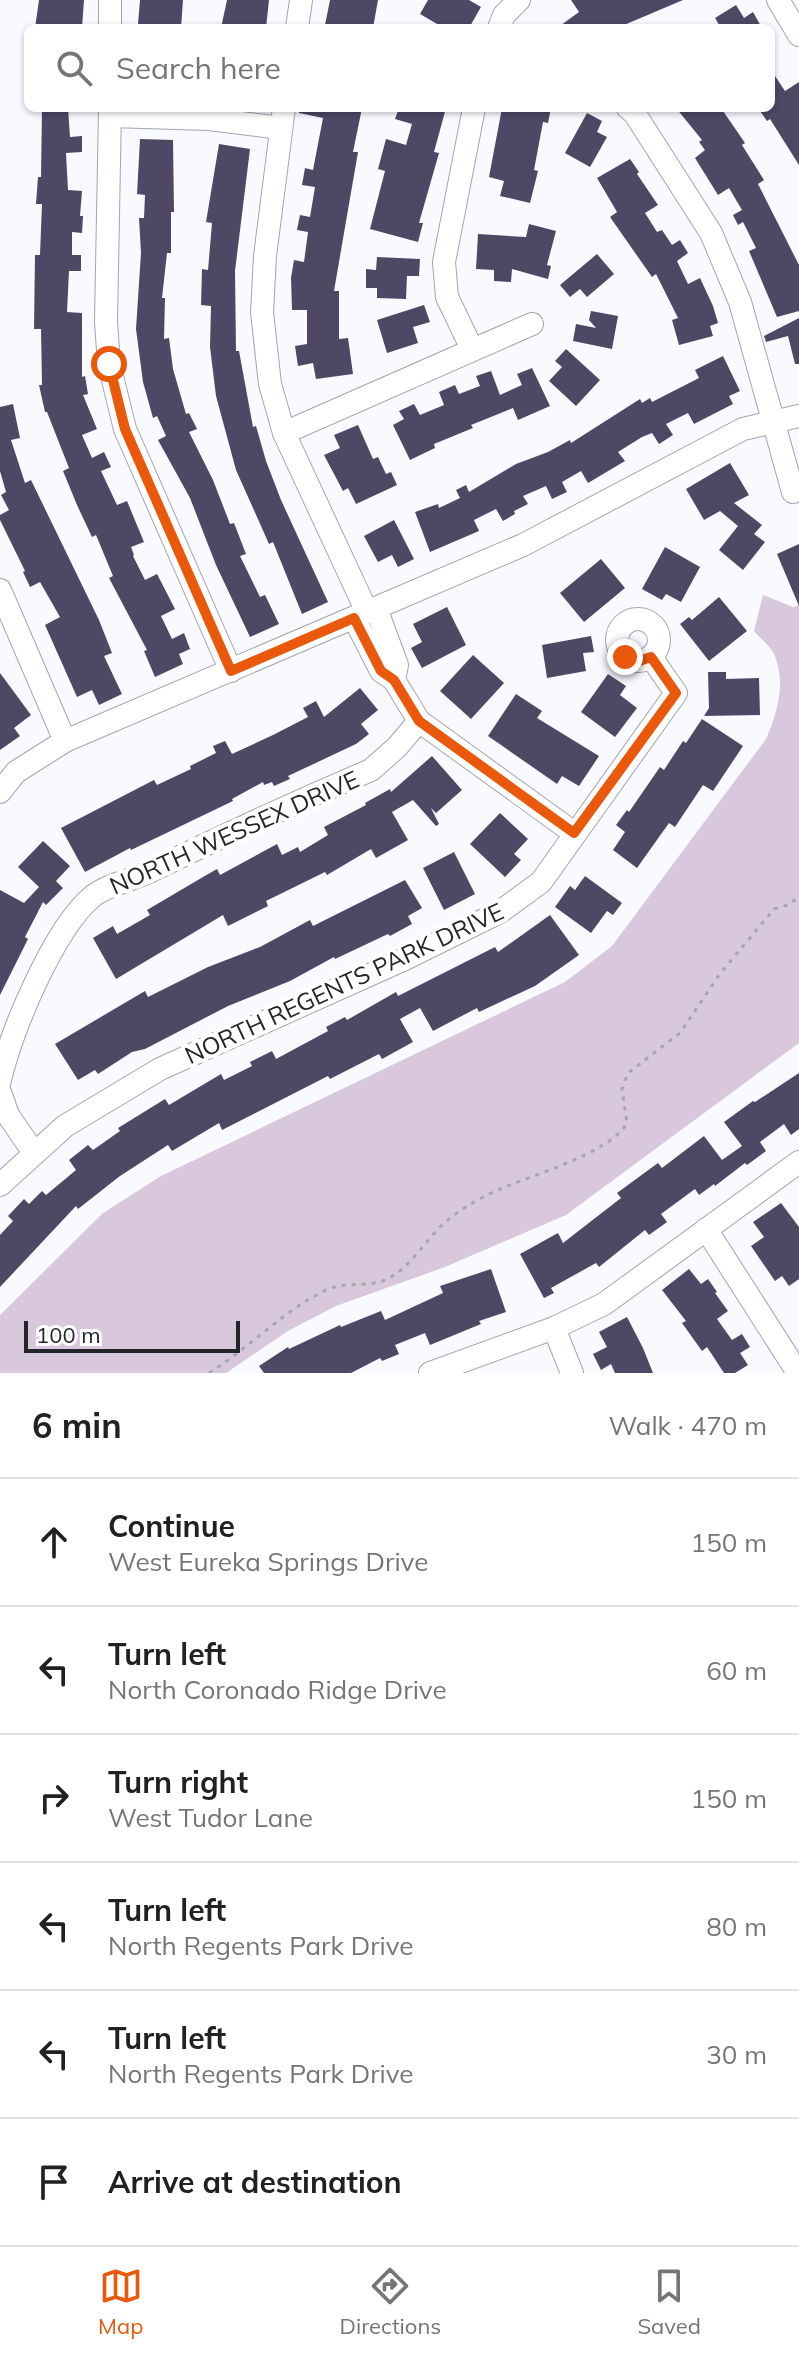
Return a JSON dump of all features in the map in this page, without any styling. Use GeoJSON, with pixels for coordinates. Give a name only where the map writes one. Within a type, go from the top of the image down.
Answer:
{"type":"FeatureCollection","features":[{"type":"Feature","properties":{"kind":"street"},"geometry":{"type":"LineString","coordinates":[[110,0],[110,24]]}},
{"type":"Feature","properties":{"kind":"street"},"geometry":{"type":"LineString","coordinates":[[298,24],[301,0]]}},
{"type":"Feature","properties":{"kind":"street"},"geometry":{"type":"LineString","coordinates":[[501,24],[504,15],[519,0]]}},
{"type":"Feature","properties":{"kind":"street"},"geometry":{"type":"LineString","coordinates":[[778,0],[799,35]]}},
{"type":"Feature","properties":{"kind":"street"},"geometry":{"type":"LineString","coordinates":[[231,671],[125,429],[109,364],[106,307],[110,112],[209,119],[283,118],[265,256],[262,312],[270,384],[284,433],[365,613],[381,671],[394,680],[419,721],[574,833]]}},
{"type":"Feature","properties":{"kind":"street"},"geometry":{"type":"LineString","coordinates":[[472,349],[447,297],[444,262],[473,112]]}},
{"type":"Feature","properties":{"kind":"street"},"geometry":{"type":"LineString","coordinates":[[633,112],[711,233],[740,302],[793,492]]}},
{"type":"Feature","properties":{"kind":"street"},"geometry":{"type":"LineString","coordinates":[[284,433],[532,324]]}},
{"type":"Feature","properties":{"kind":"street"},"geometry":{"type":"LineString","coordinates":[[0,792],[16,772],[65,741],[523,545],[743,429],[799,416]]}},
{"type":"Feature","properties":{"kind":"street"},"geometry":{"type":"LineString","coordinates":[[0,590],[65,741]]}},
{"type":"Feature","properties":{"kind":"street","name":"NORTH REGENTS PARK DRIVE"},"geometry":{"type":"LineString","coordinates":[[0,1185],[65,1126],[160,1069],[407,958],[500,912],[541,882],[676,693],[651,657]]}},
{"type":"Feature","properties":{"kind":"street","name":"NORTH WESSEX DRIVE"},"geometry":{"type":"LineString","coordinates":[[0,1080],[5,1056],[27,1003],[66,924],[95,895],[371,770],[397,747],[419,721]]}},
{"type":"Feature","properties":{"kind":"street"},"geometry":{"type":"LineString","coordinates":[[0,1092],[8,1115],[34,1153]]}},
{"type":"Feature","properties":{"kind":"street"},"geometry":{"type":"LineString","coordinates":[[430,1373],[554,1328],[604,1304],[799,1162]]}},
{"type":"Feature","properties":{"kind":"street"},"geometry":{"type":"LineString","coordinates":[[706,1229],[798,1373]]}},
{"type":"Feature","properties":{"kind":"street"},"geometry":{"type":"LineString","coordinates":[[554,1328],[572,1373]]}},
{"type":"Feature","properties":{"kind":"path"},"geometry":{"type":"LineString","coordinates":[[209,1373],[328,1288],[341,1284],[378,1283],[388,1279],[406,1265],[444,1224],[484,1197],[590,1152],[616,1136],[627,1123],[622,1089],[628,1073],[680,1033],[719,975],[765,918],[774,909],[788,905],[799,897]]}},
{"type":"Feature","properties":{"kind":"shaded area"},"geometry":{"type":"Polygon","coordinates":[[[763,595],[793,607],[799,605],[799,1043],[566,1215],[445,1267],[336,1306],[288,1331],[226,1373],[0,1373],[0,1315],[103,1213],[161,1176],[565,982],[612,946],[766,739],[777,709],[780,678],[774,653],[754,631],[763,595]]]}},
{"type":"Feature","properties":{"kind":"building"},"geometry":{"type":"Polygon","coordinates":[[[39,0],[84,0],[82,24],[36,24],[39,0]]]}},
{"type":"Feature","properties":{"kind":"building"},"geometry":{"type":"Polygon","coordinates":[[[140,0],[183,0],[181,24],[138,24],[140,0]]]}},
{"type":"Feature","properties":{"kind":"building"},"geometry":{"type":"Polygon","coordinates":[[[227,0],[269,0],[266,24],[222,24],[227,0]]]}},
{"type":"Feature","properties":{"kind":"building"},"geometry":{"type":"Polygon","coordinates":[[[330,0],[378,0],[374,24],[325,24],[330,0]]]}},
{"type":"Feature","properties":{"kind":"building"},"geometry":{"type":"Polygon","coordinates":[[[428,0],[469,0],[481,7],[471,24],[437,24],[420,14],[428,0]]]}},
{"type":"Feature","properties":{"kind":"building"},"geometry":{"type":"Polygon","coordinates":[[[571,0],[683,0],[626,24],[562,24],[579,12],[571,0]]]}},
{"type":"Feature","properties":{"kind":"building"},"geometry":{"type":"Polygon","coordinates":[[[736,5],[744,18],[753,12],[760,24],[719,24],[715,18],[736,5]]]}},
{"type":"Feature","properties":{"kind":"building"},"geometry":{"type":"Polygon","coordinates":[[[775,76],[785,91],[799,82],[799,165],[770,119],[767,121],[761,112],[775,112],[775,76]]]}},
{"type":"Feature","properties":{"kind":"building"},"geometry":{"type":"Polygon","coordinates":[[[42,112],[68,112],[70,137],[82,136],[82,152],[66,153],[68,190],[82,191],[80,216],[83,216],[82,233],[72,232],[72,255],[81,255],[81,271],[69,271],[67,312],[82,313],[82,377],[85,376],[88,394],[83,395],[97,429],[82,435],[92,458],[104,452],[111,467],[101,471],[117,505],[127,501],[144,542],[131,547],[133,556],[145,580],[157,574],[175,609],[161,616],[172,639],[184,633],[190,649],[179,654],[183,664],[155,677],[144,651],[147,650],[109,578],[113,576],[96,535],[92,537],[77,505],[63,471],[69,468],[45,412],[39,385],[42,385],[41,329],[34,329],[35,255],[40,255],[42,204],[36,204],[38,177],[41,177],[42,112]]]}},
{"type":"Feature","properties":{"kind":"building"},"geometry":{"type":"Polygon","coordinates":[[[361,112],[353,152],[358,152],[334,291],[339,291],[339,339],[348,338],[353,374],[316,379],[313,363],[298,366],[295,346],[307,344],[307,310],[292,310],[291,278],[294,260],[304,262],[308,232],[297,230],[300,215],[310,217],[315,187],[302,185],[305,168],[313,170],[323,118],[299,113],[361,112]]]}},
{"type":"Feature","properties":{"kind":"building"},"geometry":{"type":"Polygon","coordinates":[[[398,112],[445,112],[434,152],[439,153],[419,223],[423,223],[418,242],[370,229],[385,171],[378,169],[386,139],[406,145],[412,124],[395,119],[398,112]]]}},
{"type":"Feature","properties":{"kind":"building"},"geometry":{"type":"Polygon","coordinates":[[[501,112],[550,112],[548,123],[543,122],[534,170],[538,171],[530,203],[500,196],[504,181],[489,177],[501,112]]]}},
{"type":"Feature","properties":{"kind":"building"},"geometry":{"type":"Polygon","coordinates":[[[679,112],[724,112],[745,143],[742,145],[764,180],[758,184],[799,265],[799,311],[777,317],[749,251],[756,248],[743,222],[738,225],[733,215],[742,210],[729,188],[718,195],[695,158],[705,150],[699,142],[702,140],[679,112]]]}},
{"type":"Feature","properties":{"kind":"building"},"geometry":{"type":"Polygon","coordinates":[[[587,113],[602,121],[597,132],[607,137],[590,167],[565,153],[587,113]]]}},
{"type":"Feature","properties":{"kind":"building"},"geometry":{"type":"Polygon","coordinates":[[[140,139],[173,140],[174,212],[171,212],[171,253],[167,253],[162,298],[165,298],[164,339],[169,338],[173,369],[186,414],[189,413],[197,429],[189,432],[230,524],[234,523],[246,554],[240,556],[260,597],[265,595],[279,624],[250,637],[216,565],[190,498],[158,440],[166,436],[157,416],[153,418],[143,382],[136,329],[141,253],[139,218],[144,218],[145,195],[137,194],[140,139]]]}},
{"type":"Feature","properties":{"kind":"building"},"geometry":{"type":"Polygon","coordinates":[[[219,144],[250,149],[235,271],[236,351],[239,351],[253,427],[256,426],[281,500],[328,602],[302,614],[273,542],[269,544],[236,470],[216,396],[210,347],[211,306],[201,305],[202,269],[208,270],[212,223],[206,222],[219,144]]]}},
{"type":"Feature","properties":{"kind":"building"},"geometry":{"type":"Polygon","coordinates":[[[630,159],[658,205],[645,213],[657,232],[662,230],[672,245],[680,240],[688,253],[677,261],[688,284],[700,278],[718,323],[710,326],[713,336],[679,345],[672,320],[678,318],[656,274],[652,277],[610,217],[617,212],[597,178],[630,159]]]}},
{"type":"Feature","properties":{"kind":"building"},"geometry":{"type":"Polygon","coordinates":[[[529,224],[556,231],[547,265],[551,266],[548,279],[512,269],[511,282],[494,281],[494,270],[476,269],[478,234],[526,237],[529,224]]]}},
{"type":"Feature","properties":{"kind":"building"},"geometry":{"type":"Polygon","coordinates":[[[597,254],[614,274],[587,297],[580,289],[570,297],[560,285],[597,254]]]}},
{"type":"Feature","properties":{"kind":"building"},"geometry":{"type":"Polygon","coordinates":[[[377,257],[420,259],[419,276],[407,276],[406,299],[377,298],[377,288],[366,288],[366,269],[376,270],[377,257]]]}},
{"type":"Feature","properties":{"kind":"building"},"geometry":{"type":"Polygon","coordinates":[[[424,305],[430,322],[413,327],[418,343],[387,353],[377,320],[424,305]]]}},
{"type":"Feature","properties":{"kind":"building"},"geometry":{"type":"Polygon","coordinates":[[[591,311],[618,316],[612,349],[573,341],[576,324],[596,328],[589,320],[591,311]]]}},
{"type":"Feature","properties":{"kind":"building"},"geometry":{"type":"Polygon","coordinates":[[[799,318],[799,364],[795,364],[788,336],[766,342],[764,336],[799,318]]]}},
{"type":"Feature","properties":{"kind":"building"},"geometry":{"type":"Polygon","coordinates":[[[566,349],[600,380],[576,406],[549,381],[562,367],[555,361],[566,349]]]}},
{"type":"Feature","properties":{"kind":"building"},"geometry":{"type":"Polygon","coordinates":[[[723,356],[740,391],[729,396],[733,404],[694,424],[688,413],[666,424],[673,435],[659,444],[652,433],[642,437],[618,452],[625,461],[588,483],[581,471],[562,482],[567,492],[552,499],[546,486],[523,496],[528,504],[514,511],[515,514],[503,521],[496,509],[474,520],[479,531],[430,552],[415,512],[438,504],[439,508],[460,498],[456,490],[466,485],[469,492],[516,464],[570,440],[571,443],[640,399],[642,403],[650,398],[652,402],[699,378],[695,370],[723,356]]]}},
{"type":"Feature","properties":{"kind":"building"},"geometry":{"type":"Polygon","coordinates":[[[532,368],[550,406],[518,420],[513,408],[471,425],[473,428],[434,444],[435,448],[410,460],[393,425],[404,419],[399,411],[414,404],[420,415],[444,405],[439,392],[455,385],[459,394],[480,386],[476,376],[491,371],[500,395],[522,385],[517,374],[532,368]]]}},
{"type":"Feature","properties":{"kind":"building"},"geometry":{"type":"Polygon","coordinates":[[[13,404],[20,438],[11,440],[25,483],[31,480],[112,653],[104,656],[122,694],[99,705],[92,690],[77,697],[45,625],[60,617],[40,582],[30,587],[0,520],[0,515],[9,510],[1,495],[6,492],[0,471],[0,407],[13,404]]]}},
{"type":"Feature","properties":{"kind":"building"},"geometry":{"type":"Polygon","coordinates":[[[358,425],[373,459],[378,457],[386,474],[391,472],[397,485],[356,504],[348,488],[343,491],[324,455],[340,448],[334,435],[358,425]]]}},
{"type":"Feature","properties":{"kind":"building"},"geometry":{"type":"Polygon","coordinates":[[[730,463],[749,495],[734,503],[762,525],[754,534],[765,542],[743,570],[719,550],[738,526],[720,511],[704,520],[686,489],[730,463]]]}},
{"type":"Feature","properties":{"kind":"building"},"geometry":{"type":"Polygon","coordinates":[[[394,520],[414,559],[398,567],[392,555],[378,562],[364,536],[394,520]]]}},
{"type":"Feature","properties":{"kind":"building"},"geometry":{"type":"Polygon","coordinates":[[[799,544],[799,606],[777,554],[799,544]]]}},
{"type":"Feature","properties":{"kind":"building"},"geometry":{"type":"Polygon","coordinates":[[[665,547],[700,567],[681,602],[666,594],[662,600],[642,589],[665,547]]]}},
{"type":"Feature","properties":{"kind":"building"},"geometry":{"type":"Polygon","coordinates":[[[601,559],[625,588],[584,622],[560,593],[601,559]]]}},
{"type":"Feature","properties":{"kind":"building"},"geometry":{"type":"Polygon","coordinates":[[[719,597],[747,631],[709,661],[680,624],[689,617],[692,620],[719,597]]]}},
{"type":"Feature","properties":{"kind":"building"},"geometry":{"type":"Polygon","coordinates":[[[447,607],[466,645],[422,668],[411,648],[422,642],[413,624],[447,607]]]}},
{"type":"Feature","properties":{"kind":"building"},"geometry":{"type":"Polygon","coordinates":[[[591,636],[594,652],[583,653],[586,671],[547,678],[542,645],[591,636]]]}},
{"type":"Feature","properties":{"kind":"building"},"geometry":{"type":"Polygon","coordinates":[[[473,655],[504,683],[471,719],[440,691],[473,655]]]}},
{"type":"Feature","properties":{"kind":"building"},"geometry":{"type":"Polygon","coordinates":[[[708,672],[726,672],[726,679],[759,678],[760,715],[704,716],[709,708],[708,672]]]}},
{"type":"Feature","properties":{"kind":"building"},"geometry":{"type":"Polygon","coordinates":[[[0,673],[31,715],[14,728],[20,736],[0,750],[0,673]]]}},
{"type":"Feature","properties":{"kind":"building"},"geometry":{"type":"Polygon","coordinates":[[[608,674],[626,686],[620,695],[637,708],[615,737],[581,712],[608,674]]]}},
{"type":"Feature","properties":{"kind":"building"},"geometry":{"type":"Polygon","coordinates":[[[360,688],[378,710],[361,724],[369,734],[356,744],[288,776],[290,779],[274,786],[272,782],[264,785],[263,782],[233,801],[85,872],[61,828],[154,780],[157,785],[191,769],[190,766],[216,753],[213,746],[225,741],[232,754],[273,735],[308,717],[303,708],[316,701],[324,717],[360,688]]]}},
{"type":"Feature","properties":{"kind":"building"},"geometry":{"type":"Polygon","coordinates":[[[516,694],[542,711],[537,718],[599,756],[579,786],[562,776],[557,784],[488,736],[516,694]]]}},
{"type":"Feature","properties":{"kind":"building"},"geometry":{"type":"Polygon","coordinates":[[[702,719],[743,746],[713,791],[703,785],[675,827],[669,823],[637,868],[613,850],[625,832],[616,825],[627,810],[629,812],[660,767],[664,770],[683,741],[686,743],[702,719]]]}},
{"type":"Feature","properties":{"kind":"building"},"geometry":{"type":"Polygon","coordinates":[[[432,756],[462,790],[436,813],[431,808],[439,824],[436,826],[413,800],[392,812],[408,840],[376,858],[371,849],[327,875],[325,872],[266,901],[268,906],[228,926],[223,915],[116,979],[93,938],[113,926],[117,934],[150,915],[147,910],[217,869],[220,875],[277,844],[282,855],[298,847],[300,852],[328,835],[324,827],[390,789],[391,792],[432,756]]]}},
{"type":"Feature","properties":{"kind":"building"},"geometry":{"type":"Polygon","coordinates":[[[500,813],[528,839],[514,854],[521,860],[505,877],[470,844],[500,813]]]}},
{"type":"Feature","properties":{"kind":"building"},"geometry":{"type":"Polygon","coordinates":[[[43,841],[70,866],[56,881],[63,888],[46,905],[43,902],[0,995],[0,890],[24,903],[39,887],[18,867],[43,841]]]}},
{"type":"Feature","properties":{"kind":"building"},"geometry":{"type":"Polygon","coordinates":[[[454,852],[475,894],[444,910],[423,868],[454,852]]]}},
{"type":"Feature","properties":{"kind":"building"},"geometry":{"type":"Polygon","coordinates":[[[585,876],[622,903],[613,915],[607,911],[591,933],[555,907],[570,886],[575,890],[585,876]]]}},
{"type":"Feature","properties":{"kind":"building"},"geometry":{"type":"Polygon","coordinates":[[[405,880],[422,908],[408,916],[412,924],[390,936],[388,934],[334,957],[290,981],[228,1006],[145,1049],[132,1052],[98,1074],[95,1070],[78,1080],[55,1044],[145,991],[148,997],[208,967],[260,947],[310,920],[313,926],[405,880]]]}},
{"type":"Feature","properties":{"kind":"building"},"geometry":{"type":"Polygon","coordinates":[[[550,915],[579,955],[535,986],[479,1012],[477,1008],[433,1031],[420,1008],[400,1019],[413,1042],[382,1059],[379,1054],[330,1079],[328,1076],[222,1130],[219,1123],[172,1151],[168,1145],[120,1176],[78,1209],[76,1206],[0,1287],[0,1235],[13,1221],[8,1216],[24,1199],[29,1204],[42,1191],[46,1195],[76,1170],[69,1160],[88,1145],[93,1150],[120,1131],[118,1128],[165,1099],[169,1105],[221,1074],[224,1080],[252,1066],[250,1062],[272,1051],[276,1059],[328,1031],[326,1027],[345,1017],[347,1020],[396,992],[398,996],[495,947],[498,952],[550,915]]]}},
{"type":"Feature","properties":{"kind":"building"},"geometry":{"type":"Polygon","coordinates":[[[799,1073],[799,1129],[791,1135],[784,1124],[760,1142],[766,1151],[747,1165],[745,1163],[699,1195],[695,1189],[661,1214],[667,1222],[649,1235],[645,1230],[599,1267],[596,1263],[551,1288],[554,1293],[544,1298],[520,1254],[558,1233],[563,1243],[621,1198],[617,1193],[658,1163],[662,1168],[704,1136],[722,1160],[742,1146],[724,1122],[799,1073]]]}},
{"type":"Feature","properties":{"kind":"building"},"geometry":{"type":"Polygon","coordinates":[[[781,1203],[799,1227],[799,1279],[789,1286],[782,1276],[775,1281],[751,1246],[764,1237],[753,1222],[781,1203]]]}},
{"type":"Feature","properties":{"kind":"building"},"geometry":{"type":"Polygon","coordinates":[[[491,1269],[506,1312],[479,1321],[481,1324],[430,1345],[425,1333],[395,1345],[399,1354],[382,1361],[380,1358],[351,1373],[264,1373],[259,1366],[288,1347],[340,1325],[381,1311],[385,1320],[443,1293],[440,1286],[491,1269]]]}},
{"type":"Feature","properties":{"kind":"building"},"geometry":{"type":"Polygon","coordinates":[[[689,1269],[701,1284],[708,1279],[717,1292],[728,1311],[717,1319],[732,1340],[742,1334],[750,1347],[740,1353],[748,1365],[735,1373],[724,1373],[707,1347],[702,1351],[682,1323],[686,1321],[662,1290],[689,1269]]]}},
{"type":"Feature","properties":{"kind":"building"},"geometry":{"type":"Polygon","coordinates":[[[627,1317],[653,1373],[615,1373],[611,1364],[601,1370],[593,1354],[607,1347],[599,1332],[627,1317]]]}},
{"type":"Feature","properties":{"kind":"route"},"geometry":{"type":"LineString","coordinates":[[109,364],[125,429],[231,671],[354,618],[381,671],[394,680],[419,721],[574,833],[676,693],[651,657],[636,662],[625,657]]}}]}
